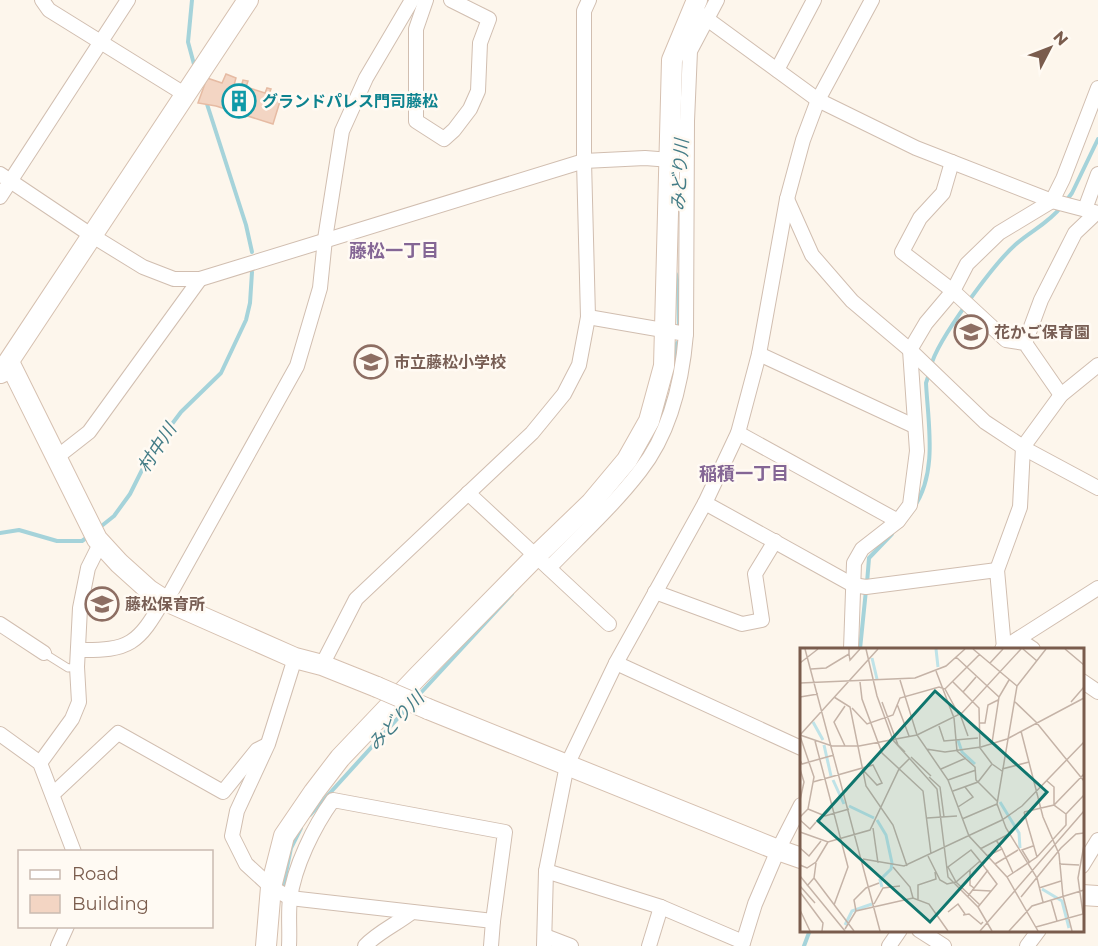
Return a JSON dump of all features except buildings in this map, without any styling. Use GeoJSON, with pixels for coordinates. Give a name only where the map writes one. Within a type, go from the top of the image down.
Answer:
{"type":"FeatureCollection","features":[{"type":"Feature","properties":{"kind":"street"},"geometry":{"type":"LineString","coordinates":[[42,0],[49,10],[101,41],[194,83]]}},
{"type":"Feature","properties":{"kind":"street"},"geometry":{"type":"LineString","coordinates":[[0,197],[5,178],[128,0]]}},
{"type":"Feature","properties":{"kind":"street"},"geometry":{"type":"LineString","coordinates":[[248,0],[4,368],[57,457],[95,536],[150,590],[165,600],[295,658],[322,665],[800,858]]}},
{"type":"Feature","properties":{"kind":"street"},"geometry":{"type":"LineString","coordinates":[[78,650],[109,650],[121,647],[140,635],[149,625],[297,366],[320,288],[325,239],[342,131],[366,78],[412,0]]}},
{"type":"Feature","properties":{"kind":"street"},"geometry":{"type":"LineString","coordinates":[[426,0],[416,29],[416,121],[444,139],[470,109],[478,91],[480,43],[489,18],[451,0]]}},
{"type":"Feature","properties":{"kind":"street"},"geometry":{"type":"LineString","coordinates":[[322,665],[356,599],[532,433],[564,394],[579,365],[588,317],[584,161],[584,11],[589,0]]}},
{"type":"Feature","properties":{"kind":"street"},"geometry":{"type":"LineString","coordinates":[[694,7],[717,0]]}},
{"type":"Feature","properties":{"kind":"street"},"geometry":{"type":"LineString","coordinates":[[777,70],[814,0]]}},
{"type":"Feature","properties":{"kind":"street"},"geometry":{"type":"LineString","coordinates":[[571,946],[544,941],[546,872],[567,765],[616,663],[705,502],[738,433],[759,354],[787,199],[803,140],[818,100],[872,0]]}},
{"type":"Feature","properties":{"kind":"street"},"geometry":{"type":"LineString","coordinates":[[694,7],[818,100],[916,148],[1052,201],[1093,212]]}},
{"type":"Feature","properties":{"kind":"street"},"geometry":{"type":"LineString","coordinates":[[676,333],[671,160],[672,60],[694,7]]}},
{"type":"Feature","properties":{"kind":"street"},"geometry":{"type":"LineString","coordinates":[[266,946],[271,887],[284,836],[314,792],[340,758],[543,562],[627,460],[649,421],[676,333],[694,7]]}},
{"type":"Feature","properties":{"kind":"street"},"geometry":{"type":"LineString","coordinates":[[851,648],[854,563],[862,549],[898,521],[910,505],[917,451],[910,350],[926,323],[953,291],[967,264],[999,233],[1052,201],[1064,179],[1098,88]]}},
{"type":"Feature","properties":{"kind":"street"},"geometry":{"type":"LineString","coordinates":[[5,178],[143,267],[174,279],[200,279],[584,161],[645,158],[671,160]]}},
{"type":"Feature","properties":{"kind":"street"},"geometry":{"type":"LineString","coordinates":[[952,162],[943,193],[920,218],[902,252],[953,291],[1006,340],[1025,343],[1061,395]]}},
{"type":"Feature","properties":{"kind":"street"},"geometry":{"type":"LineString","coordinates":[[1025,343],[1041,300],[1075,233],[1093,212],[1098,174]]}},
{"type":"Feature","properties":{"kind":"street"},"geometry":{"type":"LineString","coordinates":[[787,199],[812,255],[852,301],[910,350],[985,422],[1023,447],[1097,486]]}},
{"type":"Feature","properties":{"kind":"street"},"geometry":{"type":"LineString","coordinates":[[57,457],[89,432],[200,279]]}},
{"type":"Feature","properties":{"kind":"street"},"geometry":{"type":"LineString","coordinates":[[588,317],[676,333]]}},
{"type":"Feature","properties":{"kind":"street"},"geometry":{"type":"LineString","coordinates":[[759,354],[914,426]]}},
{"type":"Feature","properties":{"kind":"street"},"geometry":{"type":"LineString","coordinates":[[1098,365],[1061,395],[1023,447],[1020,507],[997,570],[1003,648],[1098,588]]}},
{"type":"Feature","properties":{"kind":"street"},"geometry":{"type":"LineString","coordinates":[[738,433],[898,521]]}},
{"type":"Feature","properties":{"kind":"street"},"geometry":{"type":"LineString","coordinates":[[468,494],[609,624]]}},
{"type":"Feature","properties":{"kind":"street"},"geometry":{"type":"LineString","coordinates":[[705,502],[853,585],[866,587],[997,570]]}},
{"type":"Feature","properties":{"kind":"street"},"geometry":{"type":"LineString","coordinates":[[40,763],[72,719],[79,702],[77,667],[82,598],[95,536]]}},
{"type":"Feature","properties":{"kind":"street"},"geometry":{"type":"LineString","coordinates":[[655,592],[742,624],[762,620],[755,574],[775,541]]}},
{"type":"Feature","properties":{"kind":"street"},"geometry":{"type":"LineString","coordinates":[[0,624],[44,653]]}},
{"type":"Feature","properties":{"kind":"street"},"geometry":{"type":"LineString","coordinates":[[1018,639],[1032,648]]}},
{"type":"Feature","properties":{"kind":"street"},"geometry":{"type":"LineString","coordinates":[[295,658],[268,744],[237,811],[232,836],[246,864],[271,887],[290,898],[494,921]]}},
{"type":"Feature","properties":{"kind":"street"},"geometry":{"type":"LineString","coordinates":[[616,663],[800,747]]}},
{"type":"Feature","properties":{"kind":"street"},"geometry":{"type":"LineString","coordinates":[[1083,682],[1098,692]]}},
{"type":"Feature","properties":{"kind":"street"},"geometry":{"type":"LineString","coordinates":[[53,794],[118,733],[223,792],[257,750],[268,744]]}},
{"type":"Feature","properties":{"kind":"street"},"geometry":{"type":"LineString","coordinates":[[0,734],[40,763],[73,850]]}},
{"type":"Feature","properties":{"kind":"street"},"geometry":{"type":"LineString","coordinates":[[289,946],[290,898],[307,846],[318,821],[333,800],[506,832],[491,946]]}},
{"type":"Feature","properties":{"kind":"street"},"geometry":{"type":"LineString","coordinates":[[546,872],[661,908],[742,944],[755,904],[778,850],[800,807]]}},
{"type":"Feature","properties":{"kind":"street"},"geometry":{"type":"LineString","coordinates":[[1083,864],[1098,840]]}},
{"type":"Feature","properties":{"kind":"street"},"geometry":{"type":"LineString","coordinates":[[1083,895],[1098,896]]}},
{"type":"Feature","properties":{"kind":"street"},"geometry":{"type":"LineString","coordinates":[[649,946],[661,908]]}},
{"type":"Feature","properties":{"kind":"street"},"geometry":{"type":"LineString","coordinates":[[365,946],[371,939],[412,912]]}},
{"type":"Feature","properties":{"kind":"street"},"geometry":{"type":"LineString","coordinates":[[58,946],[66,928]]}},
{"type":"Feature","properties":{"kind":"street"},"geometry":{"type":"LineString","coordinates":[[889,946],[899,931]]}},
{"type":"Feature","properties":{"kind":"street"},"geometry":{"type":"LineString","coordinates":[[921,931],[944,946]]}},
{"type":"Feature","properties":{"kind":"street"},"geometry":{"type":"LineString","coordinates":[[1027,946],[1038,931]]}},
{"type":"Feature","properties":{"kind":"lane"},"geometry":{"type":"LineString","coordinates":[[44,653],[68,668],[77,667]]}},
{"type":"Feature","properties":{"kind":"waterway","name":"村中川"},"geometry":{"type":"LineString","coordinates":[[192,0],[188,42],[195,68]]}},
{"type":"Feature","properties":{"kind":"waterway","name":"村中川"},"geometry":{"type":"LineString","coordinates":[[206,101],[246,225],[252,252]]}},
{"type":"Feature","properties":{"kind":"waterway"},"geometry":{"type":"LineString","coordinates":[[1066,201],[1098,139]]}},
{"type":"Feature","properties":{"kind":"waterway","name":"みどり川"},"geometry":{"type":"LineString","coordinates":[[678,215],[680,163]]}},
{"type":"Feature","properties":{"kind":"waterway"},"geometry":{"type":"LineString","coordinates":[[931,366],[935,354],[955,321],[994,268],[1015,245],[1051,218],[1061,207]]}},
{"type":"Feature","properties":{"kind":"waterway","name":"村中川"},"geometry":{"type":"LineString","coordinates":[[99,528],[114,516],[130,494],[151,452],[181,412],[221,373],[246,320],[250,303],[252,272]]}},
{"type":"Feature","properties":{"kind":"waterway","name":"みどり川"},"geometry":{"type":"LineString","coordinates":[[676,274],[679,327]]}},
{"type":"Feature","properties":{"kind":"waterway","name":"みどり川"},"geometry":{"type":"LineString","coordinates":[[674,374],[677,343]]}},
{"type":"Feature","properties":{"kind":"waterway"},"geometry":{"type":"LineString","coordinates":[[914,507],[921,493],[929,463],[926,383],[929,374]]}},
{"type":"Feature","properties":{"kind":"waterway","name":"みどり川"},"geometry":{"type":"LineString","coordinates":[[635,463],[650,442],[667,401]]}},
{"type":"Feature","properties":{"kind":"waterway","name":"村中川"},"geometry":{"type":"LineString","coordinates":[[0,533],[19,530],[57,541],[82,541],[89,536]]}},
{"type":"Feature","properties":{"kind":"waterway"},"geometry":{"type":"LineString","coordinates":[[867,583],[869,558],[892,534]]}},
{"type":"Feature","properties":{"kind":"waterway"},"geometry":{"type":"LineString","coordinates":[[860,648],[866,590]]}},
{"type":"Feature","properties":{"kind":"waterway","name":"みどり川"},"geometry":{"type":"LineString","coordinates":[[417,697],[512,594]]}},
{"type":"Feature","properties":{"kind":"waterway","name":"みどり川"},"geometry":{"type":"LineString","coordinates":[[310,815],[408,707]]}},
{"type":"Feature","properties":{"kind":"waterway","name":"みどり川"},"geometry":{"type":"LineString","coordinates":[[283,887],[291,848],[301,828]]}},
{"type":"Feature","properties":{"kind":"waterway"},"geometry":{"type":"LineString","coordinates":[[804,946],[810,931]]}},
{"type":"Feature","properties":{"kind":"place","name":"グランドパレス門司藤松"},"geometry":{"type":"Point","coordinates":[239,101]}},
{"type":"Feature","properties":{"kind":"place","name":"花かご保育園"},"geometry":{"type":"Point","coordinates":[971,332]}},
{"type":"Feature","properties":{"kind":"place","name":"市立藤松小学校"},"geometry":{"type":"Point","coordinates":[371,362]}},
{"type":"Feature","properties":{"kind":"place","name":"藤松保育所"},"geometry":{"type":"Point","coordinates":[102,604]}},
{"type":"Feature","properties":{"kind":"district","name":"藤松一丁目"},"geometry":{"type":"Point","coordinates":[394,251]}},
{"type":"Feature","properties":{"kind":"district","name":"稲積一丁目"},"geometry":{"type":"Point","coordinates":[744,474]}}]}
